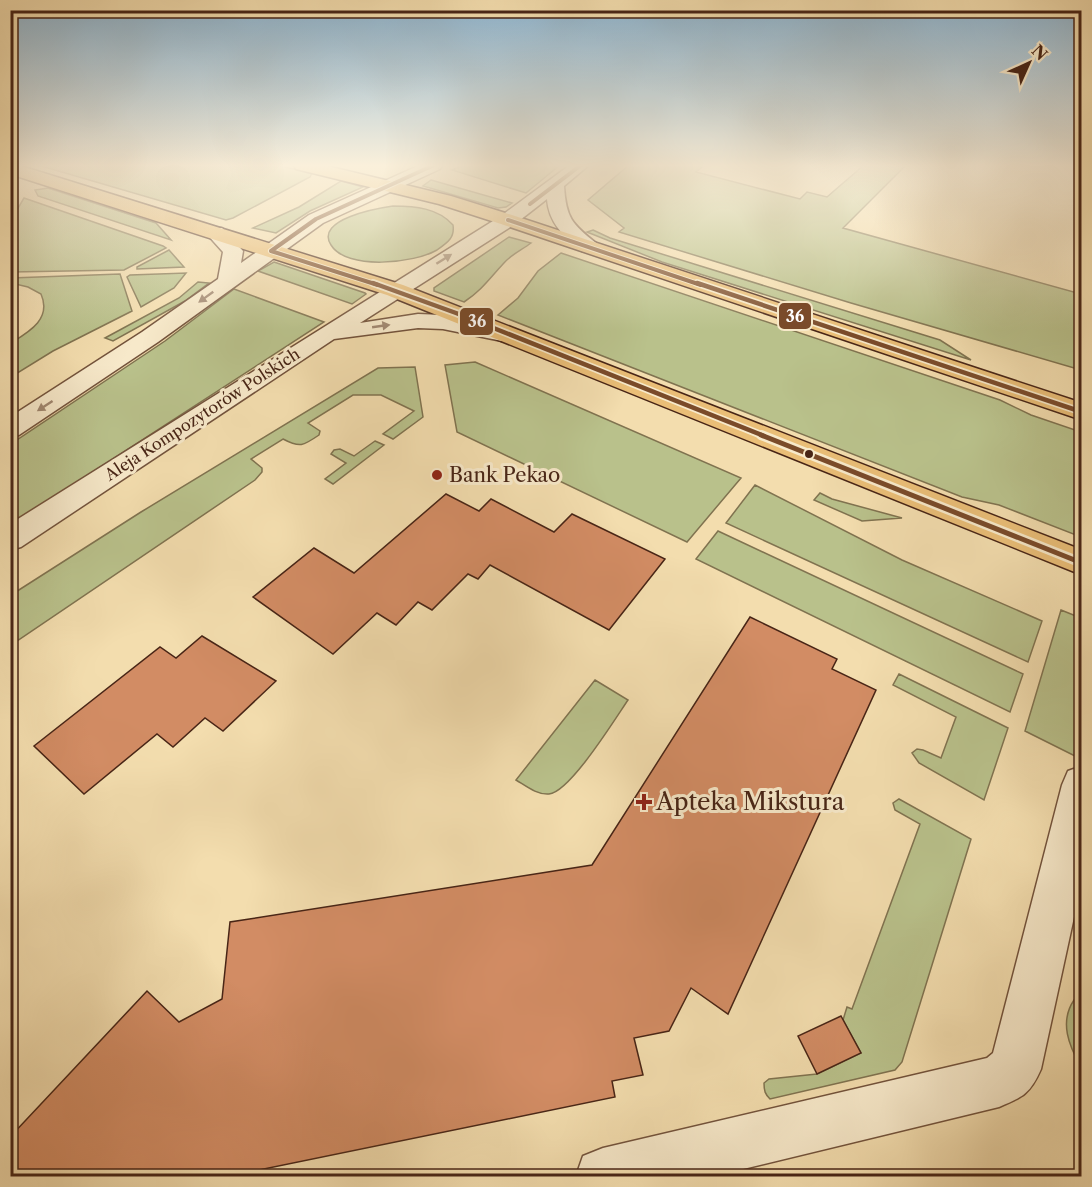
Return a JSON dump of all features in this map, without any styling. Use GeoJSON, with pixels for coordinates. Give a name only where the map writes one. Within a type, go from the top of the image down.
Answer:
{"type":"FeatureCollection","features":[{"type":"Feature","properties":{"kind":"main road"},"geometry":{"type":"LineString","coordinates":[[178,220],[395,290],[1082,562]]}},
{"type":"Feature","properties":{"kind":"main road"},"geometry":{"type":"LineString","coordinates":[[509,220],[1082,412]]}},
{"type":"Feature","properties":{"kind":"street"},"geometry":{"type":"LineString","coordinates":[[10,429],[150,337],[314,220]]}},
{"type":"Feature","properties":{"kind":"street","name":"Aleja Kompozytorów Polskich"},"geometry":{"type":"LineString","coordinates":[[10,539],[323,336],[507,220]]}},
{"type":"Feature","properties":{"kind":"street"},"geometry":{"type":"LineString","coordinates":[[561,220],[589,247]]}},
{"type":"Feature","properties":{"kind":"street"},"geometry":{"type":"LineString","coordinates":[[215,232],[233,251],[228,281]]}},
{"type":"Feature","properties":{"kind":"street"},"geometry":{"type":"LineString","coordinates":[[323,336],[391,325],[435,321],[463,325],[516,338]]}},
{"type":"Feature","properties":{"kind":"street"},"geometry":{"type":"LineString","coordinates":[[603,1176],[999,1081],[1015,1069],[1082,785]]}},
{"type":"Feature","properties":{"kind":"green space"},"geometry":{"type":"Polygon","coordinates":[[[11,220],[89,220],[166,248],[124,270],[11,272],[11,220]]]}},
{"type":"Feature","properties":{"kind":"green space"},"geometry":{"type":"Polygon","coordinates":[[[112,220],[148,220],[156,223],[171,240],[112,220]]]}},
{"type":"Feature","properties":{"kind":"green space"},"geometry":{"type":"Polygon","coordinates":[[[270,220],[295,220],[276,233],[253,228],[270,220]]]}},
{"type":"Feature","properties":{"kind":"green space"},"geometry":{"type":"Polygon","coordinates":[[[448,220],[453,225],[453,230],[447,242],[427,255],[398,261],[366,261],[351,259],[339,253],[331,245],[328,236],[339,222],[448,220]]]}},
{"type":"Feature","properties":{"kind":"green space"},"geometry":{"type":"Polygon","coordinates":[[[614,220],[851,220],[843,228],[1081,294],[1081,370],[619,232],[624,228],[614,220]]]}},
{"type":"Feature","properties":{"kind":"green space"},"geometry":{"type":"Polygon","coordinates":[[[593,230],[610,238],[940,340],[971,360],[662,262],[587,232],[593,230]]]}},
{"type":"Feature","properties":{"kind":"green space"},"geometry":{"type":"Polygon","coordinates":[[[509,237],[531,243],[509,258],[470,298],[464,302],[434,291],[434,288],[509,237]]]}},
{"type":"Feature","properties":{"kind":"green space"},"geometry":{"type":"Polygon","coordinates":[[[169,250],[184,267],[137,269],[137,267],[169,250]]]}},
{"type":"Feature","properties":{"kind":"green space"},"geometry":{"type":"Polygon","coordinates":[[[561,253],[1000,400],[1031,415],[1081,432],[1081,537],[999,505],[962,497],[498,315],[518,298],[538,271],[561,253]]]}},
{"type":"Feature","properties":{"kind":"green space"},"geometry":{"type":"Polygon","coordinates":[[[274,262],[366,294],[352,304],[258,271],[274,262]]]}},
{"type":"Feature","properties":{"kind":"green space"},"geometry":{"type":"Polygon","coordinates":[[[186,273],[174,288],[141,307],[127,277],[130,275],[186,273]]]}},
{"type":"Feature","properties":{"kind":"green space"},"geometry":{"type":"Polygon","coordinates":[[[120,274],[132,311],[53,351],[11,377],[11,343],[37,324],[41,318],[44,303],[41,294],[28,287],[11,283],[11,278],[120,274]]]}},
{"type":"Feature","properties":{"kind":"green space"},"geometry":{"type":"Polygon","coordinates":[[[198,282],[209,283],[185,301],[113,341],[105,338],[179,298],[198,282]]]}},
{"type":"Feature","properties":{"kind":"green space"},"geometry":{"type":"Polygon","coordinates":[[[234,289],[324,322],[11,525],[11,444],[165,341],[234,289]]]}},
{"type":"Feature","properties":{"kind":"green space"},"geometry":{"type":"Polygon","coordinates":[[[475,362],[741,478],[687,542],[457,432],[445,365],[475,362]]]}},
{"type":"Feature","properties":{"kind":"green space"},"geometry":{"type":"Polygon","coordinates":[[[415,367],[423,417],[393,439],[383,434],[414,411],[381,395],[353,395],[308,423],[320,431],[319,435],[309,442],[298,445],[283,439],[251,459],[262,468],[262,472],[255,480],[11,645],[11,595],[141,512],[378,368],[415,367]]]}},
{"type":"Feature","properties":{"kind":"green space"},"geometry":{"type":"Polygon","coordinates":[[[375,441],[384,445],[333,484],[325,479],[346,463],[331,454],[334,450],[340,449],[354,456],[375,441]]]}},
{"type":"Feature","properties":{"kind":"green space"},"geometry":{"type":"Polygon","coordinates":[[[755,485],[902,560],[1042,621],[1028,662],[726,523],[755,485]]]}},
{"type":"Feature","properties":{"kind":"green space"},"geometry":{"type":"Polygon","coordinates":[[[820,493],[832,499],[902,518],[862,521],[814,500],[820,493]]]}},
{"type":"Feature","properties":{"kind":"green space"},"geometry":{"type":"Polygon","coordinates":[[[718,531],[1023,674],[1010,712],[696,559],[718,531]]]}},
{"type":"Feature","properties":{"kind":"green space"},"geometry":{"type":"Polygon","coordinates":[[[1061,610],[1081,618],[1081,759],[1025,731],[1061,610]]]}},
{"type":"Feature","properties":{"kind":"green space"},"geometry":{"type":"Polygon","coordinates":[[[899,674],[1008,728],[984,800],[919,763],[912,753],[917,749],[923,750],[941,758],[956,717],[893,685],[899,674]]]}},
{"type":"Feature","properties":{"kind":"green space"},"geometry":{"type":"Polygon","coordinates":[[[595,680],[628,700],[580,768],[558,790],[549,794],[536,792],[516,780],[595,680]]]}},
{"type":"Feature","properties":{"kind":"green space"},"geometry":{"type":"Polygon","coordinates":[[[899,799],[971,839],[902,1062],[895,1070],[770,1099],[764,1086],[769,1079],[817,1074],[861,1053],[843,1020],[847,1007],[852,1009],[920,824],[895,810],[893,803],[899,799]]]}},
{"type":"Feature","properties":{"kind":"green space"},"geometry":{"type":"Polygon","coordinates":[[[1074,1000],[1081,1001],[1081,1067],[1073,1051],[1066,1025],[1074,1000]]]}},
{"type":"Feature","properties":{"kind":"building"},"geometry":{"type":"Polygon","coordinates":[[[446,494],[479,511],[491,499],[554,532],[572,514],[665,559],[609,630],[490,565],[478,579],[468,574],[432,610],[418,602],[396,625],[377,613],[333,654],[253,597],[314,548],[354,573],[446,494]]]}},
{"type":"Feature","properties":{"kind":"building"},"geometry":{"type":"Polygon","coordinates":[[[750,617],[837,659],[832,669],[876,690],[728,1014],[691,988],[669,1031],[634,1038],[643,1075],[612,1081],[615,1097],[230,1176],[10,1176],[10,1137],[147,991],[179,1022],[222,999],[230,922],[592,865],[750,617]]]}},
{"type":"Feature","properties":{"kind":"building"},"geometry":{"type":"Polygon","coordinates":[[[202,636],[276,681],[223,731],[205,718],[173,747],[157,734],[84,794],[34,746],[160,647],[176,658],[202,636]]]}},
{"type":"Feature","properties":{"kind":"building"},"geometry":{"type":"Polygon","coordinates":[[[841,1016],[861,1053],[817,1074],[798,1036],[841,1016]]]}},
{"type":"Feature","properties":{"kind":"transit line","name":"36"},"geometry":{"type":"LineString","coordinates":[[271,251],[314,220]]}},
{"type":"Feature","properties":{"kind":"transit line","name":"36"},"geometry":{"type":"LineString","coordinates":[[509,220],[1082,412]]}},
{"type":"Feature","properties":{"kind":"transit line","name":"36"},"geometry":{"type":"LineString","coordinates":[[271,251],[395,290],[456,313],[1082,563]]}},
{"type":"Feature","properties":{"kind":"place","name":"Bank Pekao"},"geometry":{"type":"Point","coordinates":[437,475]}},
{"type":"Feature","properties":{"kind":"place","name":"Apteka Mikstura"},"geometry":{"type":"Point","coordinates":[644,802]}}]}
